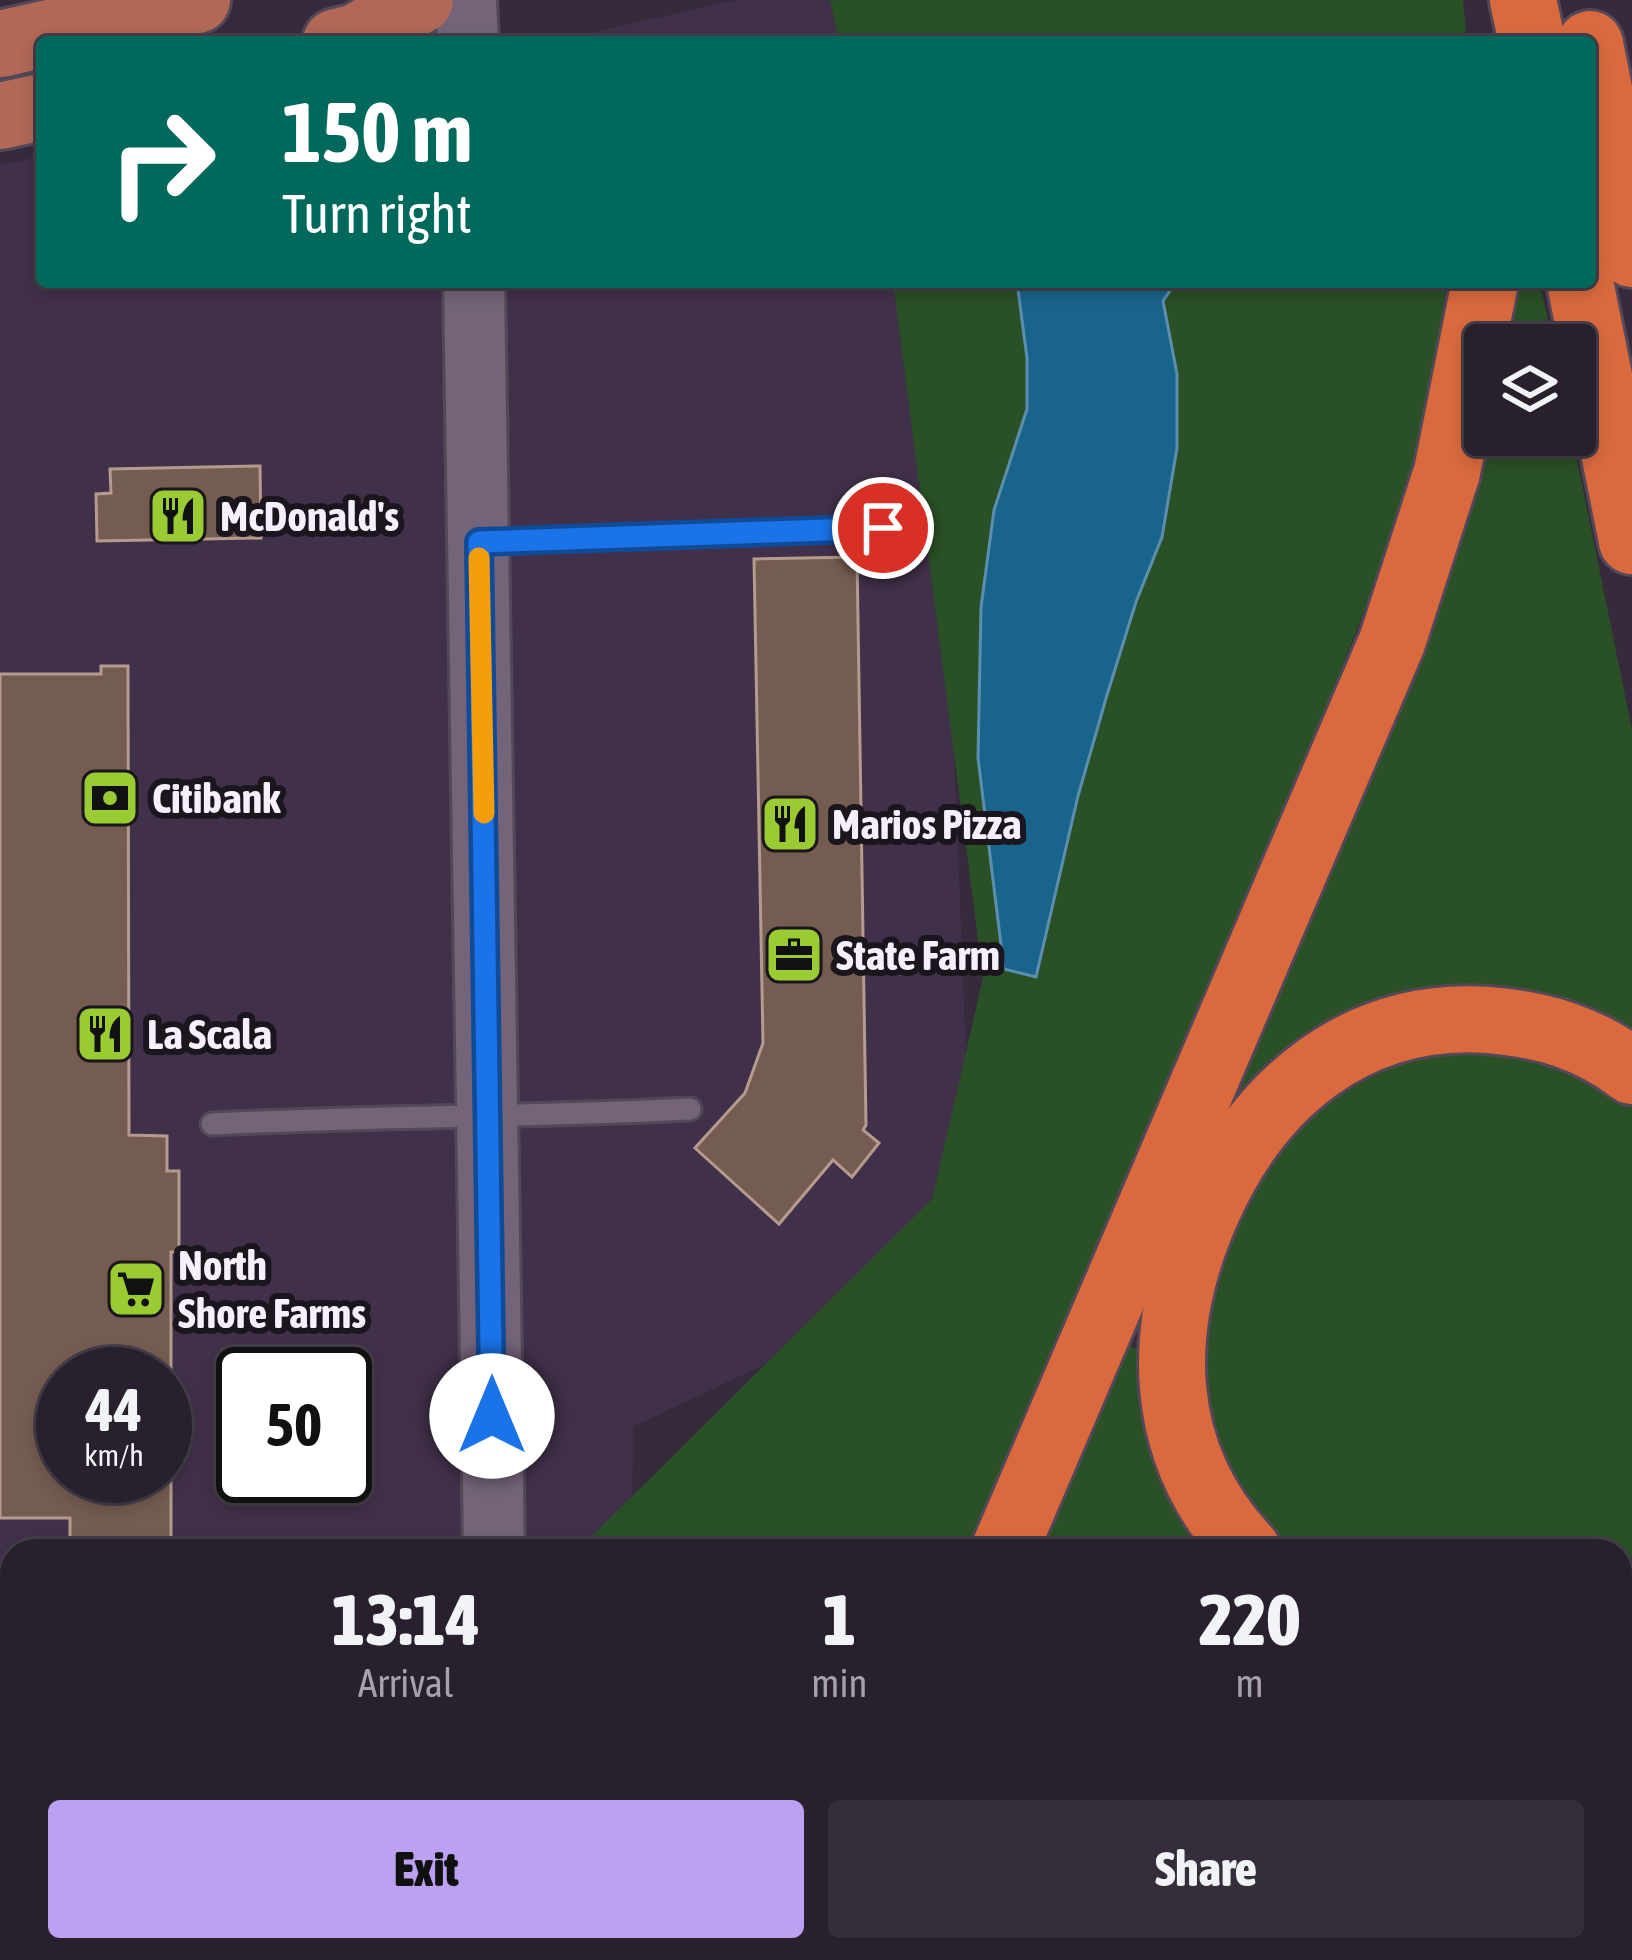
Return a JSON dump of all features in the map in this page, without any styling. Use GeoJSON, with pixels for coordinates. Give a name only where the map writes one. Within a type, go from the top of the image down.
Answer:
{"type":"FeatureCollection","features":[{"type":"Feature","properties":{"kind":"highway"},"geometry":{"type":"LineString","coordinates":[[1497,0],[1497,36]]}},
{"type":"Feature","properties":{"kind":"highway"},"geometry":{"type":"LineString","coordinates":[[1523,0],[1531,36]]}},
{"type":"Feature","properties":{"kind":"highway"},"geometry":{"type":"LineString","coordinates":[[1581,0],[1589,36]]}},
{"type":"Feature","properties":{"kind":"highway"},"geometry":{"type":"LineString","coordinates":[[1615,0],[1632,38]]}},
{"type":"Feature","properties":{"kind":"highway"},"geometry":{"type":"LineString","coordinates":[[1596,73],[1632,254]]}},
{"type":"Feature","properties":{"kind":"highway"},"geometry":{"type":"LineString","coordinates":[[1009,1539],[1398,625],[1447,472],[1484,288]]}},
{"type":"Feature","properties":{"kind":"highway"},"geometry":{"type":"LineString","coordinates":[[1581,288],[1632,541]]}},
{"type":"Feature","properties":{"kind":"highway"},"geometry":{"type":"LineString","coordinates":[[1239,1539],[1196,1474],[1174,1403],[1170,1370],[1174,1305],[1189,1256],[1221,1178],[1256,1122],[1304,1078],[1361,1042],[1446,1021],[1537,1025],[1592,1045],[1632,1071]]}},
{"type":"Feature","properties":{"kind":"main road"},"geometry":{"type":"LineString","coordinates":[[0,44],[197,0]]}},
{"type":"Feature","properties":{"kind":"main road"},"geometry":{"type":"LineString","coordinates":[[359,36],[420,0]]}},
{"type":"Feature","properties":{"kind":"main road"},"geometry":{"type":"LineString","coordinates":[[466,0],[468,36]]}},
{"type":"Feature","properties":{"kind":"main road"},"geometry":{"type":"LineString","coordinates":[[0,116],[36,108]]}},
{"type":"Feature","properties":{"kind":"main road"},"geometry":{"type":"LineString","coordinates":[[474,288],[494,1539]]}},
{"type":"Feature","properties":{"kind":"lane"},"geometry":{"type":"LineString","coordinates":[[479,542],[883,528]]}},
{"type":"Feature","properties":{"kind":"lane"},"geometry":{"type":"LineString","coordinates":[[212,1124],[690,1109]]}},
{"type":"Feature","properties":{"kind":"shaded area"},"geometry":{"type":"Polygon","coordinates":[[[736,0],[925,0],[927,36],[576,36],[736,0]]]}},
{"type":"Feature","properties":{"kind":"shaded area"},"geometry":{"type":"Polygon","coordinates":[[[36,157],[36,288],[936,288],[974,1264],[633,1427],[632,1539],[0,1539],[0,165],[36,157]]]}},
{"type":"Feature","properties":{"kind":"green space"},"geometry":{"type":"Polygon","coordinates":[[[830,0],[1463,0],[1466,36],[838,36],[830,0]]]}},
{"type":"Feature","properties":{"kind":"green space"},"geometry":{"type":"Polygon","coordinates":[[[894,288],[1018,288],[1027,359],[1027,409],[994,510],[1035,977],[1107,695],[1162,537],[1163,300],[1170,288],[1446,288],[1418,473],[1110,1260],[985,1539],[589,1539],[932,1199],[983,978],[894,288]]]}},
{"type":"Feature","properties":{"kind":"green space"},"geometry":{"type":"Polygon","coordinates":[[[1512,288],[1541,288],[1549,324],[1505,324],[1512,288]]]}},
{"type":"Feature","properties":{"kind":"green space"},"geometry":{"type":"Polygon","coordinates":[[[1481,456],[1576,456],[1632,730],[1632,1055],[1583,1020],[1249,1091],[1235,1086],[1396,718],[1474,493],[1481,456]]]}},
{"type":"Feature","properties":{"kind":"green space"},"geometry":{"type":"Polygon","coordinates":[[[1480,1044],[1580,1072],[1632,1108],[1632,1539],[1278,1539],[1226,1473],[1197,1351],[1231,1230],[1294,1122],[1386,1064],[1480,1044]]]}},
{"type":"Feature","properties":{"kind":"green space"},"geometry":{"type":"Polygon","coordinates":[[[1120,1341],[1145,1353],[1207,1539],[1042,1539],[1120,1341]]]}},
{"type":"Feature","properties":{"kind":"water"},"geometry":{"type":"Polygon","coordinates":[[[1018,288],[1172,288],[1163,301],[1177,374],[1177,448],[1162,537],[1136,602],[1078,796],[1036,977],[1004,969],[978,758],[981,607],[994,510],[1027,409],[1027,358],[1018,288]]]}},
{"type":"Feature","properties":{"kind":"building","name":"McDonald's"},"geometry":{"type":"Polygon","coordinates":[[[260,466],[261,538],[97,541],[96,494],[111,493],[110,469],[260,466]]]}},
{"type":"Feature","properties":{"kind":"building"},"geometry":{"type":"Polygon","coordinates":[[[857,557],[863,1130],[879,1143],[852,1177],[833,1160],[779,1224],[695,1148],[745,1093],[763,1043],[754,559],[857,557]]]}},
{"type":"Feature","properties":{"kind":"building"},"geometry":{"type":"Polygon","coordinates":[[[101,666],[128,666],[129,1135],[167,1136],[167,1171],[179,1171],[179,1252],[171,1252],[171,1347],[36,1347],[36,1503],[171,1503],[171,1539],[70,1539],[70,1518],[0,1518],[0,674],[101,674],[101,666]]]}},
{"type":"Feature","properties":{"kind":"slow traffic"},"geometry":{"type":"LineString","coordinates":[[479,558],[484,813]]}},
{"type":"Feature","properties":{"kind":"place","name":"McDonald's"},"geometry":{"type":"Point","coordinates":[178,516]}},
{"type":"Feature","properties":{"kind":"place","name":"Citibank"},"geometry":{"type":"Point","coordinates":[110,798]}},
{"type":"Feature","properties":{"kind":"place","name":"Marios Pizza"},"geometry":{"type":"Point","coordinates":[790,824]}},
{"type":"Feature","properties":{"kind":"place","name":"State Farm"},"geometry":{"type":"Point","coordinates":[794,955]}},
{"type":"Feature","properties":{"kind":"place","name":"La Scala"},"geometry":{"type":"Point","coordinates":[105,1034]}},
{"type":"Feature","properties":{"kind":"place","name":"North Shore Farms"},"geometry":{"type":"Point","coordinates":[136,1289]}},
{"type":"Feature","properties":{"kind":"route"},"geometry":{"type":"LineString","coordinates":[[492,1416],[479,542],[883,528]]}}]}
